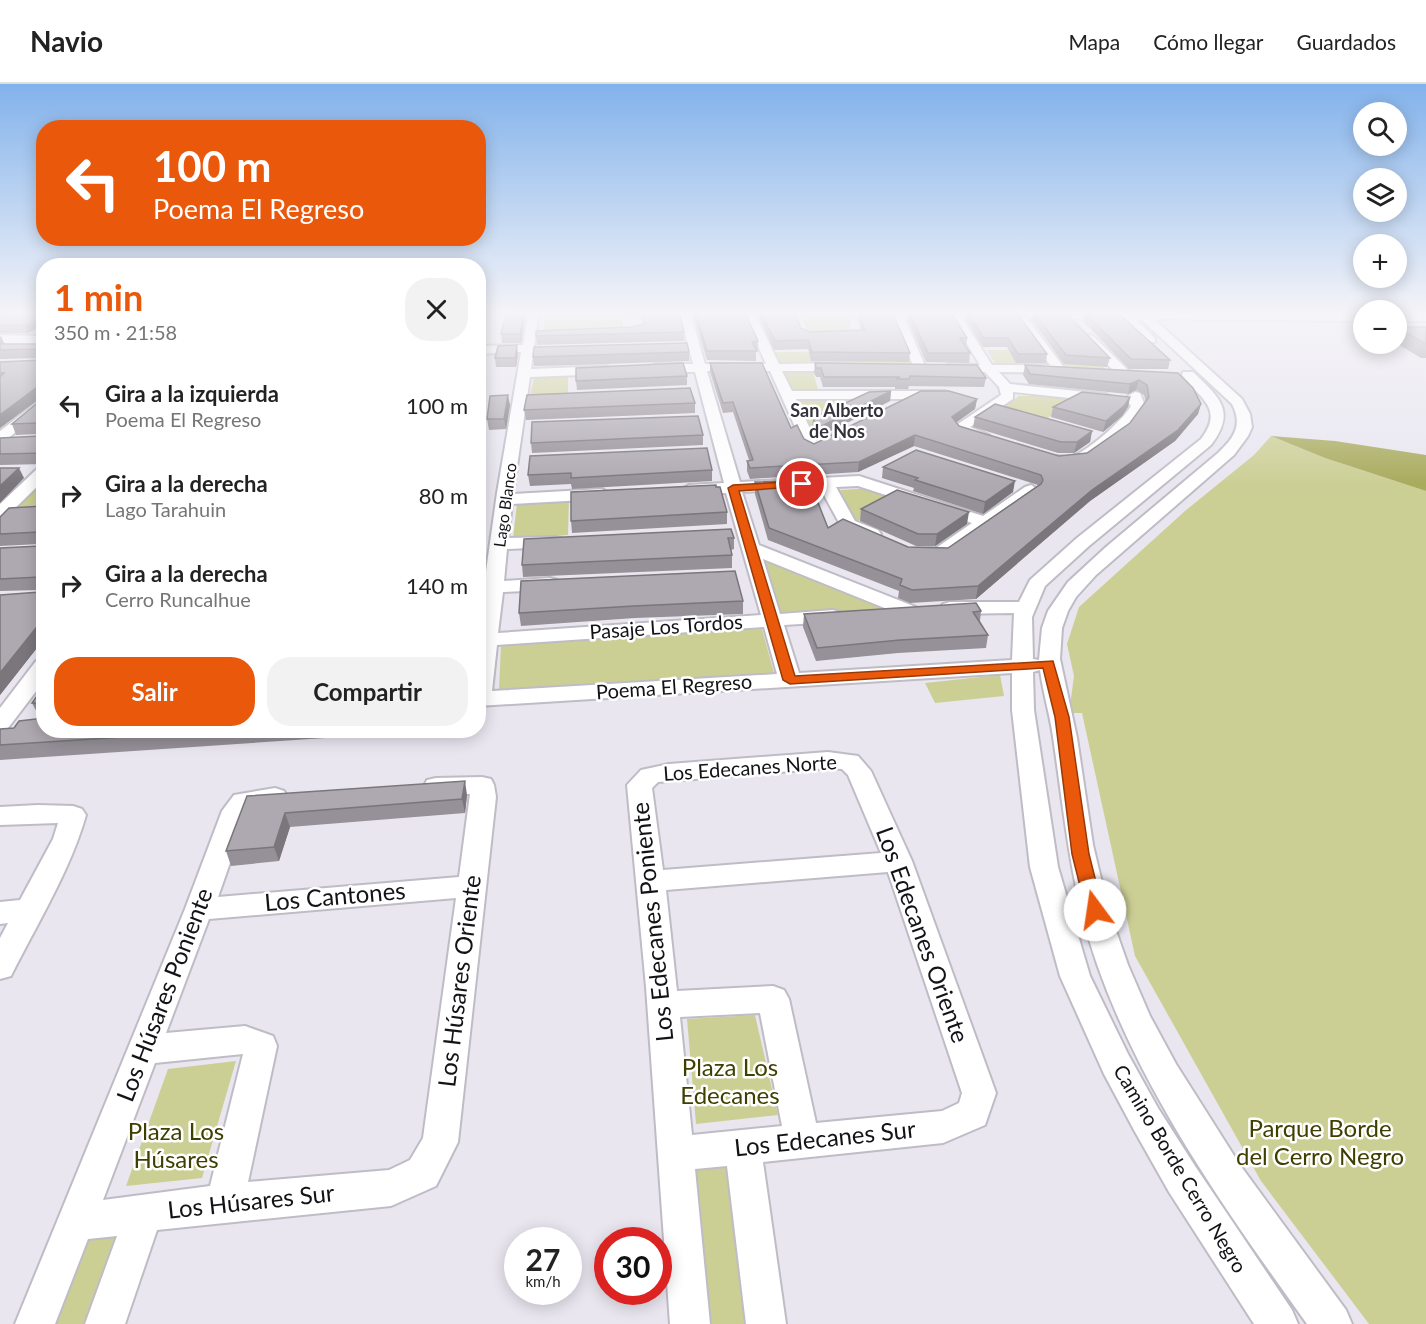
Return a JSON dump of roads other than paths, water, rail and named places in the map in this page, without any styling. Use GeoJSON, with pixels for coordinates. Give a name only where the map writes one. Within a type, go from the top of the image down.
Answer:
{"type":"FeatureCollection","features":[{"type":"Feature","properties":{"kind":"street","name":"Lago Blanco"},"geometry":{"type":"LineString","coordinates":[[486,653],[516,427],[527,399],[525,369]]}},
{"type":"Feature","properties":{"kind":"street"},"geometry":{"type":"LineString","coordinates":[[524,373],[624,369]]}},
{"type":"Feature","properties":{"kind":"street"},"geometry":{"type":"LineString","coordinates":[[703,369],[715,419],[717,451],[733,488],[743,538],[758,574],[790,680]]}},
{"type":"Feature","properties":{"kind":"street"},"geometry":{"type":"LineString","coordinates":[[775,369],[812,449],[844,433]]}},
{"type":"Feature","properties":{"kind":"street"},"geometry":{"type":"LineString","coordinates":[[989,369],[1005,387],[1008,396],[959,428],[995,441]]}},
{"type":"Feature","properties":{"kind":"street"},"geometry":{"type":"LineString","coordinates":[[1050,369],[1074,370]]}},
{"type":"Feature","properties":{"kind":"street"},"geometry":{"type":"LineString","coordinates":[[1119,369],[1125,375]]}},
{"type":"Feature","properties":{"kind":"street","name":"Camino Borde Cerro Negro"},"geometry":{"type":"LineString","coordinates":[[1203,369],[1237,402],[1244,414],[1245,428],[1240,438],[1228,452],[1152,516],[1076,585],[1058,612],[1052,633],[1035,665],[1023,710],[1040,845],[1053,903],[1075,976],[1116,1064],[1146,1119],[1182,1179],[1278,1324]]}},
{"type":"Feature","properties":{"kind":"street"},"geometry":{"type":"LineString","coordinates":[[1104,373],[1139,376]]}},
{"type":"Feature","properties":{"kind":"street","name":"Camino Borde Cerro Negro"},"geometry":{"type":"LineString","coordinates":[[1211,376],[1182,373],[1216,405],[1219,416],[1216,430],[1206,442],[1045,575],[1025,608],[1021,641],[1062,717],[1081,854],[1095,910],[1114,966],[1140,1027],[1179,1098],[1224,1172],[1332,1324]]}},
{"type":"Feature","properties":{"kind":"street"},"geometry":{"type":"LineString","coordinates":[[1005,387],[1135,399],[1138,406],[1137,412],[1128,421],[1099,438],[1079,459],[1058,460],[1047,457]]}},
{"type":"Feature","properties":{"kind":"street"},"geometry":{"type":"LineString","coordinates":[[691,392],[708,392]]}},
{"type":"Feature","properties":{"kind":"street"},"geometry":{"type":"LineString","coordinates":[[788,395],[947,395]]}},
{"type":"Feature","properties":{"kind":"street"},"geometry":{"type":"LineString","coordinates":[[886,411],[917,395]]}},
{"type":"Feature","properties":{"kind":"street"},"geometry":{"type":"LineString","coordinates":[[991,407],[1013,413]]}},
{"type":"Feature","properties":{"kind":"street"},"geometry":{"type":"LineString","coordinates":[[10,414],[36,413]]}},
{"type":"Feature","properties":{"kind":"street"},"geometry":{"type":"LineString","coordinates":[[0,440],[36,413]]}},
{"type":"Feature","properties":{"kind":"street"},"geometry":{"type":"LineString","coordinates":[[698,419],[715,419]]}},
{"type":"Feature","properties":{"kind":"street"},"geometry":{"type":"LineString","coordinates":[[516,427],[533,427]]}},
{"type":"Feature","properties":{"kind":"street"},"geometry":{"type":"LineString","coordinates":[[0,440],[20,441]]}},
{"type":"Feature","properties":{"kind":"street"},"geometry":{"type":"LineString","coordinates":[[511,460],[529,460]]}},
{"type":"Feature","properties":{"kind":"street"},"geometry":{"type":"LineString","coordinates":[[22,472],[36,471]]}},
{"type":"Feature","properties":{"kind":"street"},"geometry":{"type":"LineString","coordinates":[[859,481],[877,472]]}},
{"type":"Feature","properties":{"kind":"street"},"geometry":{"type":"LineString","coordinates":[[1,512],[36,479]]}},
{"type":"Feature","properties":{"kind":"street"},"geometry":{"type":"LineString","coordinates":[[676,491],[859,481],[985,522]]}},
{"type":"Feature","properties":{"kind":"street"},"geometry":{"type":"LineString","coordinates":[[825,483],[848,524],[913,553],[940,554],[1031,490],[1010,483]]}},
{"type":"Feature","properties":{"kind":"street"},"geometry":{"type":"LineString","coordinates":[[505,499],[619,494]]}},
{"type":"Feature","properties":{"kind":"street"},"geometry":{"type":"LineString","coordinates":[[1,512],[22,511]]}},
{"type":"Feature","properties":{"kind":"street"},"geometry":{"type":"LineString","coordinates":[[743,538],[909,611]]}},
{"type":"Feature","properties":{"kind":"street"},"geometry":{"type":"LineString","coordinates":[[499,544],[572,541]]}},
{"type":"Feature","properties":{"kind":"street"},"geometry":{"type":"LineString","coordinates":[[735,575],[758,574]]}},
{"type":"Feature","properties":{"kind":"street"},"geometry":{"type":"LineString","coordinates":[[494,587],[563,584]]}},
{"type":"Feature","properties":{"kind":"street","name":"Pasaje Los Tordos"},"geometry":{"type":"LineString","coordinates":[[488,640],[990,606],[1025,608]]}},
{"type":"Feature","properties":{"kind":"street","name":"Poema El Regreso"},"geometry":{"type":"LineString","coordinates":[[486,699],[1035,665]]}},
{"type":"Feature","properties":{"kind":"street"},"geometry":{"type":"LineString","coordinates":[[7,726],[36,679]]}},
{"type":"Feature","properties":{"kind":"street","name":"Los Edecanes Norte"},"geometry":{"type":"LineString","coordinates":[[650,776],[669,772],[828,760],[849,762]]}},
{"type":"Feature","properties":{"kind":"street","name":"Los Edecanes Oriente"},"geometry":{"type":"LineString","coordinates":[[849,762],[859,771],[898,861],[979,1093],[973,1114]]}},
{"type":"Feature","properties":{"kind":"street","name":"Los Edecanes Poniente"},"geometry":{"type":"LineString","coordinates":[[650,776],[639,785],[653,881],[690,1324]]}},
{"type":"Feature","properties":{"kind":"street","name":"Los Húsares Oriente"},"geometry":{"type":"LineString","coordinates":[[408,788],[482,785],[440,1142],[423,1173]]}},
{"type":"Feature","properties":{"kind":"street","name":"Los Húsares Poniente"},"geometry":{"type":"LineString","coordinates":[[35,1324],[199,909],[235,811],[243,801],[295,796]]}},
{"type":"Feature","properties":{"kind":"street"},"geometry":{"type":"LineString","coordinates":[[0,816],[73,815],[66,839],[0,967]]}},
{"type":"Feature","properties":{"kind":"street"},"geometry":{"type":"LineString","coordinates":[[653,881],[898,861]]}},
{"type":"Feature","properties":{"kind":"street","name":"Los Cantones"},"geometry":{"type":"LineString","coordinates":[[199,909],[471,886]]}},
{"type":"Feature","properties":{"kind":"street"},"geometry":{"type":"LineString","coordinates":[[0,913],[31,910]]}},
{"type":"Feature","properties":{"kind":"street"},"geometry":{"type":"LineString","coordinates":[[662,1005],[773,999],[802,1141]]}},
{"type":"Feature","properties":{"kind":"street"},"geometry":{"type":"LineString","coordinates":[[143,1050],[245,1040],[261,1047],[225,1203]]}},
{"type":"Feature","properties":{"kind":"street","name":"Los Edecanes Sur"},"geometry":{"type":"LineString","coordinates":[[674,1154],[943,1127],[973,1114]]}},
{"type":"Feature","properties":{"kind":"street"},"geometry":{"type":"LineString","coordinates":[[743,1146],[766,1324]]}},
{"type":"Feature","properties":{"kind":"street","name":"Los Húsares Sur"},"geometry":{"type":"LineString","coordinates":[[76,1222],[225,1203],[391,1188],[423,1173]]}},
{"type":"Feature","properties":{"kind":"street"},"geometry":{"type":"LineString","coordinates":[[105,1324],[144,1213]]}},
{"type":"Feature","properties":{"kind":"district","name":"San Alberto de Nos"},"geometry":{"type":"Point","coordinates":[837,421]}},
{"type":"Feature","properties":{"kind":"park label","name":"Plaza Los Edecanes"},"geometry":{"type":"Point","coordinates":[730,1082]}},
{"type":"Feature","properties":{"kind":"park label","name":"Parque Borde del Cerro Negro"},"geometry":{"type":"Point","coordinates":[1320,1143]}},
{"type":"Feature","properties":{"kind":"park label","name":"Plaza Los Húsares"},"geometry":{"type":"Point","coordinates":[176,1146]}}]}
